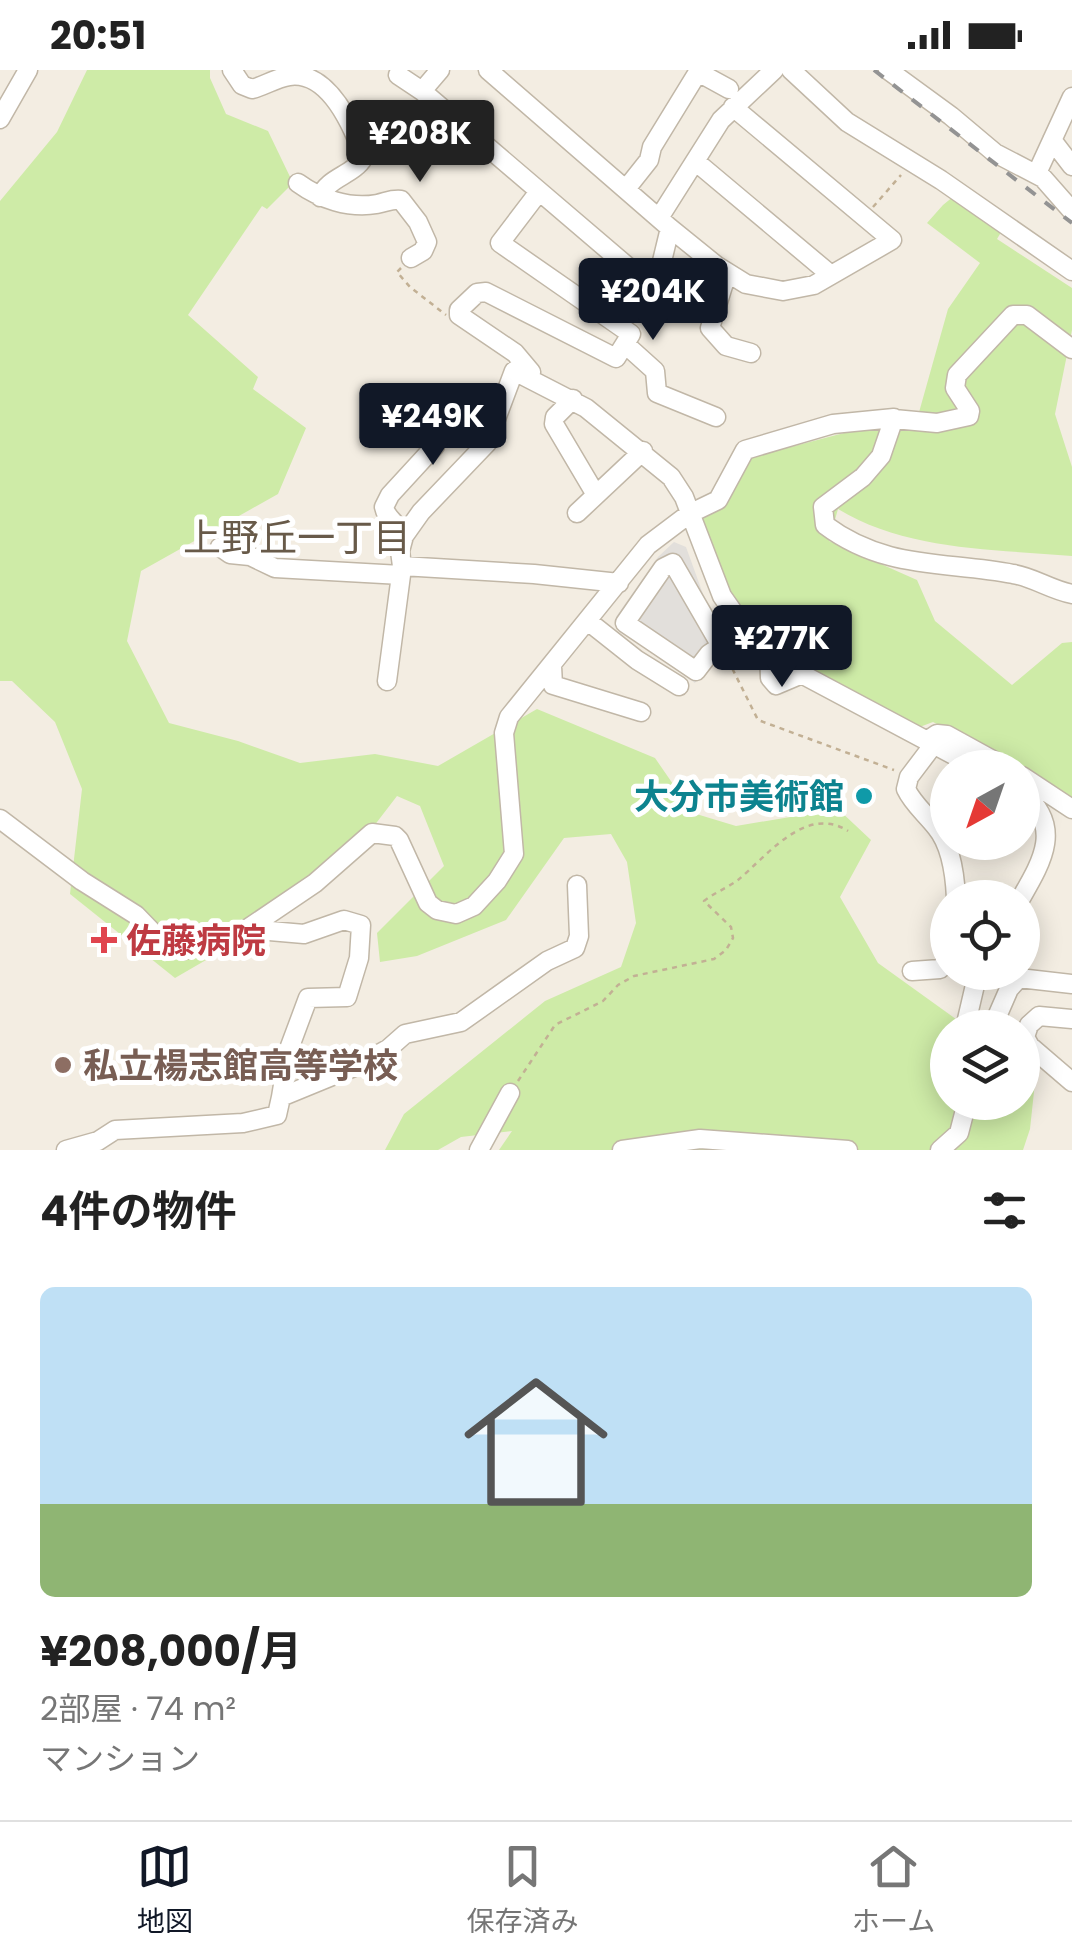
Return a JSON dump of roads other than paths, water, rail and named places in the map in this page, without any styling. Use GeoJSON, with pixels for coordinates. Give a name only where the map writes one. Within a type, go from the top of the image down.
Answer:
{"type":"FeatureCollection","features":[{"type":"Feature","properties":{"kind":"street"},"geometry":{"type":"LineString","coordinates":[[0,118],[28,70]]}},
{"type":"Feature","properties":{"kind":"street"},"geometry":{"type":"LineString","coordinates":[[232,70],[242,85],[252,90],[286,76],[306,73],[337,102],[364,157],[360,165],[327,184],[320,198]]}},
{"type":"Feature","properties":{"kind":"street"},"geometry":{"type":"LineString","coordinates":[[422,90],[440,70]]}},
{"type":"Feature","properties":{"kind":"street"},"geometry":{"type":"LineString","coordinates":[[488,70],[664,223],[726,273],[756,287],[783,291],[814,285],[892,240],[698,72],[652,147],[650,160],[626,189]]}},
{"type":"Feature","properties":{"kind":"street"},"geometry":{"type":"LineString","coordinates":[[398,75],[422,90],[648,284],[656,282],[664,223],[730,98],[774,70]]}},
{"type":"Feature","properties":{"kind":"street"},"geometry":{"type":"LineString","coordinates":[[791,70],[838,116],[1072,271]]}},
{"type":"Feature","properties":{"kind":"street"},"geometry":{"type":"LineString","coordinates":[[888,70],[994,152],[1037,173],[1072,211]]}},
{"type":"Feature","properties":{"kind":"street"},"geometry":{"type":"LineString","coordinates":[[1037,173],[1067,119],[1072,97]]}},
{"type":"Feature","properties":{"kind":"street"},"geometry":{"type":"LineString","coordinates":[[1052,140],[1072,166]]}},
{"type":"Feature","properties":{"kind":"street"},"geometry":{"type":"LineString","coordinates":[[695,161],[831,275]]}},
{"type":"Feature","properties":{"kind":"street"},"geometry":{"type":"LineString","coordinates":[[298,183],[320,198],[371,205],[401,200],[427,242],[423,251],[410,258]]}},
{"type":"Feature","properties":{"kind":"street"},"geometry":{"type":"LineString","coordinates":[[529,378],[531,372],[515,353],[459,315],[459,310],[476,293],[486,292],[616,358],[631,334],[500,243],[538,192]]}},
{"type":"Feature","properties":{"kind":"street"},"geometry":{"type":"LineString","coordinates":[[726,273],[710,328],[726,346],[750,353]]}},
{"type":"Feature","properties":{"kind":"street"},"geometry":{"type":"LineString","coordinates":[[0,819],[82,881],[126,907],[173,948],[184,950],[214,943],[248,929],[315,883],[366,836],[378,832],[399,840],[428,903],[437,910],[456,914],[474,906],[514,854],[506,724],[648,545],[689,514],[718,500],[744,450],[833,424],[886,416],[937,424],[969,416],[970,411],[955,388],[957,375],[1013,315],[1028,315],[1072,349]]}},
{"type":"Feature","properties":{"kind":"street"},"geometry":{"type":"LineString","coordinates":[[625,344],[654,371],[657,393],[716,418]]}},
{"type":"Feature","properties":{"kind":"street"},"geometry":{"type":"LineString","coordinates":[[387,681],[404,536],[421,512],[487,443],[514,372],[573,399],[676,482],[722,596],[750,636],[802,674],[945,750]]}},
{"type":"Feature","properties":{"kind":"street"},"geometry":{"type":"LineString","coordinates":[[573,399],[555,417],[554,424],[596,495]]}},
{"type":"Feature","properties":{"kind":"street"},"geometry":{"type":"LineString","coordinates":[[894,419],[881,456],[863,477],[823,507],[825,525],[841,537],[892,559],[1018,574],[1072,594]]}},
{"type":"Feature","properties":{"kind":"street"},"geometry":{"type":"LineString","coordinates":[[404,536],[385,514],[384,507],[390,495],[435,446]]}},
{"type":"Feature","properties":{"kind":"street"},"geometry":{"type":"LineString","coordinates":[[576,513],[643,452]]}},
{"type":"Feature","properties":{"kind":"street"},"geometry":{"type":"LineString","coordinates":[[220,546],[230,554],[250,556],[275,568],[534,574],[619,583]]}},
{"type":"Feature","properties":{"kind":"street"},"geometry":{"type":"LineString","coordinates":[[721,646],[673,563],[663,568],[625,623],[696,670],[721,646],[750,636]]}},
{"type":"Feature","properties":{"kind":"street"},"geometry":{"type":"LineString","coordinates":[[589,622],[637,660],[679,686]]}},
{"type":"Feature","properties":{"kind":"street"},"geometry":{"type":"LineString","coordinates":[[552,666],[553,685],[642,712]]}},
{"type":"Feature","properties":{"kind":"street"},"geometry":{"type":"LineString","coordinates":[[952,880],[940,832],[906,789],[909,777],[937,734],[973,750]]}},
{"type":"Feature","properties":{"kind":"street"},"geometry":{"type":"LineString","coordinates":[[1040,788],[1072,809]]}},
{"type":"Feature","properties":{"kind":"street"},"geometry":{"type":"LineString","coordinates":[[1030,880],[1047,836],[1040,813]]}},
{"type":"Feature","properties":{"kind":"street"},"geometry":{"type":"LineString","coordinates":[[281,1098],[359,1065],[388,1049],[404,1034],[461,1022],[547,961],[575,948],[579,936],[577,885]]}},
{"type":"Feature","properties":{"kind":"street"},"geometry":{"type":"LineString","coordinates":[[66,1150],[98,1141],[115,1130],[243,1124],[278,1115],[289,1049],[308,998],[347,997],[359,958],[361,925],[344,920],[304,934],[248,929]]}},
{"type":"Feature","properties":{"kind":"street"},"geometry":{"type":"LineString","coordinates":[[912,971],[930,969]]}},
{"type":"Feature","properties":{"kind":"street"},"geometry":{"type":"LineString","coordinates":[[1000,1010],[1009,989],[1020,978],[1072,984]]}},
{"type":"Feature","properties":{"kind":"street"},"geometry":{"type":"LineString","coordinates":[[1072,1019],[1039,1016],[1029,1025],[1026,1036],[1030,1046],[1072,1082]]}},
{"type":"Feature","properties":{"kind":"street"},"geometry":{"type":"LineString","coordinates":[[479,1150],[510,1093]]}},
{"type":"Feature","properties":{"kind":"street"},"geometry":{"type":"LineString","coordinates":[[940,1150],[959,1133],[962,1120]]}},
{"type":"Feature","properties":{"kind":"street"},"geometry":{"type":"LineString","coordinates":[[622,1150],[700,1139],[848,1150]]}},
{"type":"Feature","properties":{"kind":"railway"},"geometry":{"type":"LineString","coordinates":[[874,70],[1072,223]]}},
{"type":"Feature","properties":{"kind":"place","name":"大分市美術館"},"geometry":{"type":"Point","coordinates":[864,796]}},
{"type":"Feature","properties":{"kind":"place","name":"佐藤病院"},"geometry":{"type":"Point","coordinates":[104,940]}},
{"type":"Feature","properties":{"kind":"place","name":"私立楊志館高等学校"},"geometry":{"type":"Point","coordinates":[63,1065]}},
{"type":"Feature","properties":{"kind":"district","name":"上野丘一丁目"},"geometry":{"type":"Point","coordinates":[297,537]}}]}
